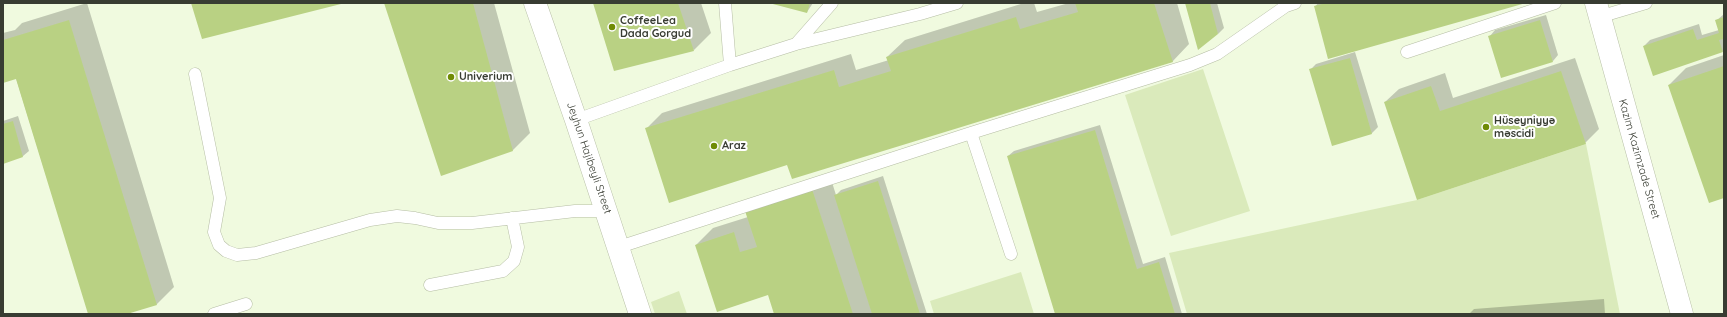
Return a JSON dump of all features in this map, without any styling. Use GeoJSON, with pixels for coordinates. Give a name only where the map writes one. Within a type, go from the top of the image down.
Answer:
{"type":"FeatureCollection","features":[{"type":"Feature","properties":{"kind":"main road","name":"Jeyhun Hajibeyli Street"},"geometry":{"type":"LineString","coordinates":[[535,3],[607,211],[640,314]]}},
{"type":"Feature","properties":{"kind":"main road","name":"Kazim Kazimzade Street"},"geometry":{"type":"LineString","coordinates":[[1598,10],[1682,314]]}},
{"type":"Feature","properties":{"kind":"lane"},"geometry":{"type":"LineString","coordinates":[[725,3],[730,65]]}},
{"type":"Feature","properties":{"kind":"lane"},"geometry":{"type":"LineString","coordinates":[[796,44],[832,3]]}},
{"type":"Feature","properties":{"kind":"lane"},"geometry":{"type":"LineString","coordinates":[[576,120],[730,65],[796,44],[920,14],[957,3]]}},
{"type":"Feature","properties":{"kind":"lane"},"geometry":{"type":"LineString","coordinates":[[619,247],[1204,59],[1217,54],[1286,6],[1295,3]]}},
{"type":"Feature","properties":{"kind":"lane"},"geometry":{"type":"LineString","coordinates":[[1407,52],[1555,3]]}},
{"type":"Feature","properties":{"kind":"lane"},"geometry":{"type":"LineString","coordinates":[[1598,10],[1646,3]]}},
{"type":"Feature","properties":{"kind":"lane"},"geometry":{"type":"LineString","coordinates":[[195,74],[220,198],[214,232],[219,245],[226,251],[237,255],[256,254],[363,222],[397,216],[438,223],[472,223],[575,211],[607,211]]}},
{"type":"Feature","properties":{"kind":"lane"},"geometry":{"type":"LineString","coordinates":[[971,133],[1011,254]]}},
{"type":"Feature","properties":{"kind":"lane"},"geometry":{"type":"LineString","coordinates":[[430,285],[503,271],[514,261],[518,247],[512,218]]}},
{"type":"Feature","properties":{"kind":"lane"},"geometry":{"type":"LineString","coordinates":[[214,314],[246,304]]}},
{"type":"Feature","properties":{"kind":"green space"},"geometry":{"type":"Polygon","coordinates":[[[1203,69],[1250,211],[1171,236],[1125,95],[1203,69]]]}},
{"type":"Feature","properties":{"kind":"green space"},"geometry":{"type":"Polygon","coordinates":[[[1586,144],[1620,314],[1187,314],[1169,253],[1417,200],[1586,144]]]}},
{"type":"Feature","properties":{"kind":"green space"},"geometry":{"type":"Polygon","coordinates":[[[1021,272],[1034,314],[934,314],[930,301],[1021,272]]]}},
{"type":"Feature","properties":{"kind":"green space"},"geometry":{"type":"Polygon","coordinates":[[[679,291],[687,314],[655,314],[651,302],[679,291]]]}},
{"type":"Feature","properties":{"kind":"building"},"geometry":{"type":"Polygon","coordinates":[[[191,3],[341,3],[341,4],[202,39],[191,3]]]}},
{"type":"Feature","properties":{"kind":"building","name":"Univerium"},"geometry":{"type":"Polygon","coordinates":[[[384,3],[473,3],[513,151],[441,176],[384,3]]]}},
{"type":"Feature","properties":{"kind":"building"},"geometry":{"type":"Polygon","coordinates":[[[593,3],[678,3],[694,51],[614,71],[593,3]]]}},
{"type":"Feature","properties":{"kind":"building"},"geometry":{"type":"Polygon","coordinates":[[[769,3],[810,3],[807,13],[769,3]]]}},
{"type":"Feature","properties":{"kind":"building"},"geometry":{"type":"Polygon","coordinates":[[[1075,3],[1154,3],[1173,62],[792,179],[787,165],[669,203],[645,128],[834,70],[839,87],[891,71],[886,57],[1016,17],[1020,29],[1078,12],[1075,3]]]}},
{"type":"Feature","properties":{"kind":"building"},"geometry":{"type":"Polygon","coordinates":[[[1185,3],[1210,3],[1218,34],[1198,50],[1185,3]]]}},
{"type":"Feature","properties":{"kind":"building"},"geometry":{"type":"Polygon","coordinates":[[[1326,3],[1526,3],[1328,59],[1314,6],[1326,3]]]}},
{"type":"Feature","properties":{"kind":"building"},"geometry":{"type":"Polygon","coordinates":[[[1724,17],[1724,39],[1719,40],[1723,52],[1653,76],[1643,46],[1693,29],[1697,40],[1719,33],[1715,20],[1724,17]]]}},
{"type":"Feature","properties":{"kind":"building"},"geometry":{"type":"Polygon","coordinates":[[[69,20],[157,305],[127,314],[88,314],[16,79],[3,83],[3,40],[69,20]]]}},
{"type":"Feature","properties":{"kind":"building"},"geometry":{"type":"Polygon","coordinates":[[[1540,20],[1553,62],[1501,78],[1488,36],[1540,20]]]}},
{"type":"Feature","properties":{"kind":"building"},"geometry":{"type":"Polygon","coordinates":[[[1350,58],[1372,134],[1332,146],[1309,69],[1350,58]]]}},
{"type":"Feature","properties":{"kind":"building"},"geometry":{"type":"Polygon","coordinates":[[[1724,66],[1724,198],[1709,203],[1668,85],[1724,66]]]}},
{"type":"Feature","properties":{"kind":"building","name":"Hüseyniyyə məscidi"},"geometry":{"type":"Polygon","coordinates":[[[1561,71],[1586,144],[1417,200],[1384,102],[1431,86],[1440,111],[1561,71]]]}},
{"type":"Feature","properties":{"kind":"building"},"geometry":{"type":"Polygon","coordinates":[[[13,121],[23,157],[3,164],[3,124],[13,121]]]}},
{"type":"Feature","properties":{"kind":"building"},"geometry":{"type":"Polygon","coordinates":[[[1095,130],[1137,269],[1159,262],[1175,314],[1055,314],[1007,156],[1095,130]]]}},
{"type":"Feature","properties":{"kind":"building"},"geometry":{"type":"Polygon","coordinates":[[[878,181],[920,314],[872,314],[834,195],[878,181]]]}},
{"type":"Feature","properties":{"kind":"building"},"geometry":{"type":"Polygon","coordinates":[[[812,189],[853,314],[774,314],[768,295],[717,312],[695,245],[734,232],[740,252],[757,247],[745,211],[812,189]]]}},
{"type":"Feature","properties":{"kind":"place","name":"CoffeeLea Dada Gorgud"},"geometry":{"type":"Point","coordinates":[612,27]}},
{"type":"Feature","properties":{"kind":"place","name":"Univerium"},"geometry":{"type":"Point","coordinates":[451,77]}},
{"type":"Feature","properties":{"kind":"place","name":"Hüseyniyyə məscidi"},"geometry":{"type":"Point","coordinates":[1486,127]}},
{"type":"Feature","properties":{"kind":"place","name":"Araz"},"geometry":{"type":"Point","coordinates":[714,146]}}]}
